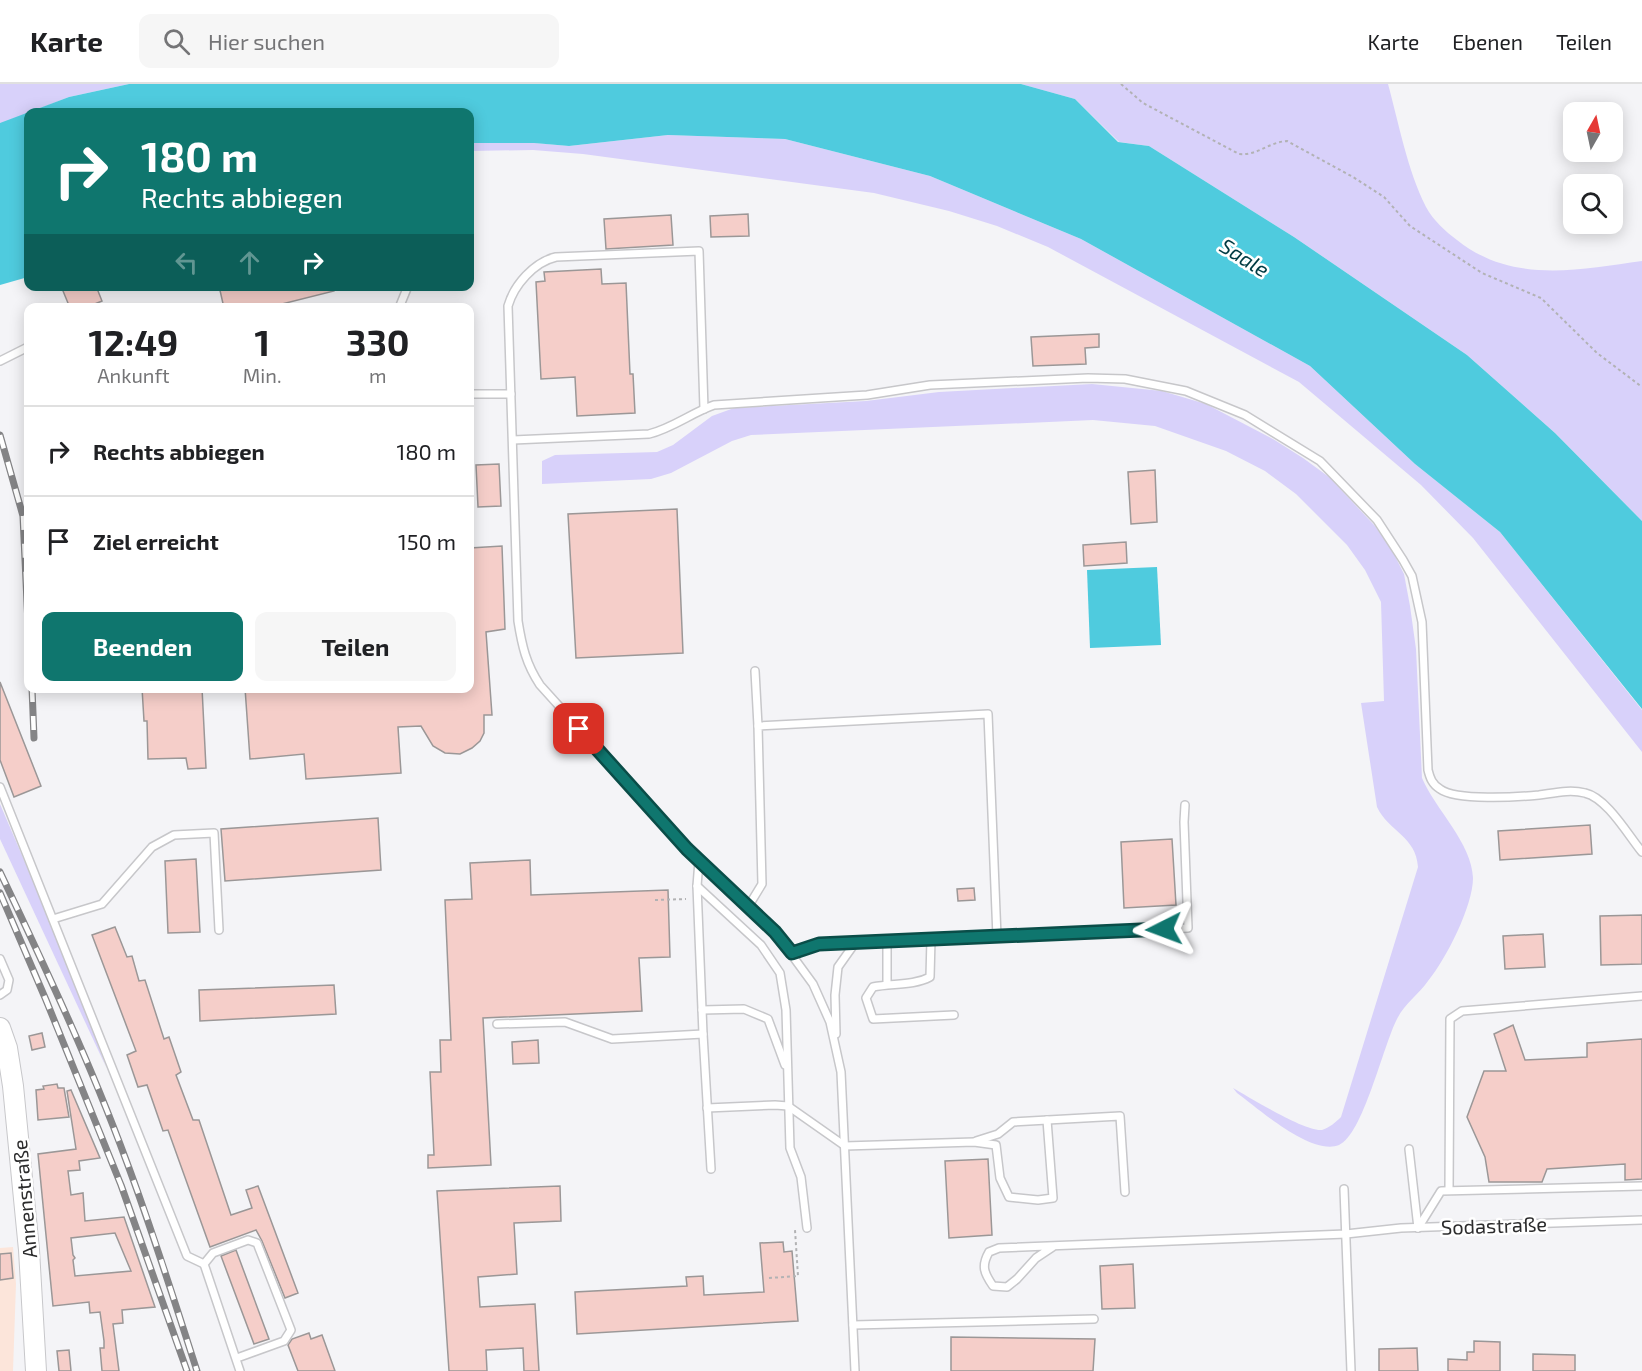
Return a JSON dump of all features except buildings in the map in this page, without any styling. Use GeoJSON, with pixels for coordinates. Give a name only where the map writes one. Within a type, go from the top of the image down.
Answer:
{"type":"FeatureCollection","features":[{"type":"Feature","properties":{"kind":"main road","name":"Annenstraße"},"geometry":{"type":"LineString","coordinates":[[0,1028],[7,1048],[13,1086],[29,1250],[36,1371]]}},
{"type":"Feature","properties":{"kind":"lane"},"geometry":{"type":"LineString","coordinates":[[704,409],[699,251],[555,257],[537,265],[515,291],[508,306],[519,621],[522,650],[529,669],[540,685],[699,861],[775,932],[792,953],[813,984],[830,1022],[837,1046]]}},
{"type":"Feature","properties":{"kind":"lane"},"geometry":{"type":"LineString","coordinates":[[0,362],[24,349]]}},
{"type":"Feature","properties":{"kind":"lane"},"geometry":{"type":"LineString","coordinates":[[513,440],[649,434],[666,430],[714,405],[867,395],[930,385],[1088,378],[1125,379],[1186,391],[1255,420],[1320,461],[1377,520],[1403,560],[1412,576],[1422,622],[1428,770],[1431,782],[1441,790],[1453,795],[1586,793],[1598,799],[1642,852]]}},
{"type":"Feature","properties":{"kind":"lane"},"geometry":{"type":"LineString","coordinates":[[474,394],[511,394]]}},
{"type":"Feature","properties":{"kind":"lane"},"geometry":{"type":"LineString","coordinates":[[748,907],[762,884],[755,670]]}},
{"type":"Feature","properties":{"kind":"lane"},"geometry":{"type":"LineString","coordinates":[[758,726],[988,714],[997,937]]}},
{"type":"Feature","properties":{"kind":"lane"},"geometry":{"type":"LineString","coordinates":[[0,787],[187,1256],[204,1264],[240,1371]]}},
{"type":"Feature","properties":{"kind":"lane"},"geometry":{"type":"LineString","coordinates":[[792,953],[819,944],[1188,928],[1185,805]]}},
{"type":"Feature","properties":{"kind":"lane"},"geometry":{"type":"LineString","coordinates":[[53,919],[102,904],[152,847],[174,835],[214,833],[219,930]]}},
{"type":"Feature","properties":{"kind":"lane"},"geometry":{"type":"LineString","coordinates":[[699,861],[697,886],[711,1169]]}},
{"type":"Feature","properties":{"kind":"lane"},"geometry":{"type":"LineString","coordinates":[[697,886],[761,945],[780,973],[786,1010],[790,1148],[801,1177],[807,1228]]}},
{"type":"Feature","properties":{"kind":"lane"},"geometry":{"type":"LineString","coordinates":[[931,939],[930,977],[921,982],[873,987],[866,998],[873,1019],[954,1015]]}},
{"type":"Feature","properties":{"kind":"lane"},"geometry":{"type":"LineString","coordinates":[[887,941],[887,984]]}},
{"type":"Feature","properties":{"kind":"lane"},"geometry":{"type":"LineString","coordinates":[[855,943],[838,967],[835,995],[845,1146],[855,1371]]}},
{"type":"Feature","properties":{"kind":"lane"},"geometry":{"type":"LineString","coordinates":[[0,959],[9,980],[7,990],[0,995]]}},
{"type":"Feature","properties":{"kind":"lane"},"geometry":{"type":"LineString","coordinates":[[1449,1191],[1450,1020],[1462,1011],[1642,996]]}},
{"type":"Feature","properties":{"kind":"lane"},"geometry":{"type":"LineString","coordinates":[[702,1010],[744,1009],[768,1019],[788,1073]]}},
{"type":"Feature","properties":{"kind":"lane"},"geometry":{"type":"LineString","coordinates":[[497,1024],[565,1022],[612,1039],[703,1034]]}},
{"type":"Feature","properties":{"kind":"lane"},"geometry":{"type":"LineString","coordinates":[[707,1108],[788,1106],[845,1146],[974,1142],[996,1145],[1000,1178],[1009,1197],[1038,1200],[1053,1198],[1047,1120]]}},
{"type":"Feature","properties":{"kind":"lane"},"geometry":{"type":"LineString","coordinates":[[974,1142],[998,1134],[1013,1122],[1120,1116],[1125,1192]]}},
{"type":"Feature","properties":{"kind":"lane"},"geometry":{"type":"LineString","coordinates":[[1409,1149],[1418,1228]]}},
{"type":"Feature","properties":{"kind":"lane"},"geometry":{"type":"LineString","coordinates":[[1418,1228],[1441,1191],[1642,1186]]}},
{"type":"Feature","properties":{"kind":"lane"},"geometry":{"type":"LineString","coordinates":[[1344,1189],[1351,1371]]}},
{"type":"Feature","properties":{"kind":"lane","name":"Sodastraße"},"geometry":{"type":"LineString","coordinates":[[1054,1246],[1036,1258],[1007,1287],[993,1286],[986,1276],[983,1263],[988,1252],[999,1248],[1642,1220]]}},
{"type":"Feature","properties":{"kind":"lane"},"geometry":{"type":"LineString","coordinates":[[204,1264],[213,1252],[248,1240],[257,1243],[291,1330],[284,1341],[237,1358]]}},
{"type":"Feature","properties":{"kind":"lane"},"geometry":{"type":"LineString","coordinates":[[853,1325],[1094,1319]]}},
{"type":"Feature","properties":{"kind":"path"},"geometry":{"type":"LineString","coordinates":[[1121,84],[1143,103],[1239,154],[1250,155],[1277,142],[1287,141],[1353,177],[1384,197],[1410,226],[1449,252],[1482,273],[1541,298],[1597,353],[1642,387]]}},
{"type":"Feature","properties":{"kind":"path"},"geometry":{"type":"LineString","coordinates":[[655,900],[698,899]]}},
{"type":"Feature","properties":{"kind":"path"},"geometry":{"type":"LineString","coordinates":[[769,1278],[798,1276],[795,1230]]}},
{"type":"Feature","properties":{"kind":"shaded area"},"geometry":{"type":"Polygon","coordinates":[[[0,84],[129,84],[69,97],[41,108],[24,108],[24,115],[0,124],[0,84]]]}},
{"type":"Feature","properties":{"kind":"shaded area"},"geometry":{"type":"Polygon","coordinates":[[[1021,84],[1388,84],[1419,192],[1432,216],[1457,240],[1478,254],[1500,263],[1523,268],[1570,270],[1642,261],[1642,521],[1555,433],[1467,355],[1294,237],[1149,146],[1119,142],[1075,99],[1021,84]]]}},
{"type":"Feature","properties":{"kind":"shaded area"},"geometry":{"type":"Polygon","coordinates":[[[668,135],[785,139],[930,176],[1081,239],[1310,366],[1415,464],[1500,532],[1642,710],[1642,752],[1473,538],[1421,485],[1299,382],[1048,247],[997,226],[949,211],[874,193],[583,154],[533,150],[474,151],[474,143],[535,143],[569,146],[668,135]]]}},
{"type":"Feature","properties":{"kind":"shaded area"},"geometry":{"type":"Polygon","coordinates":[[[1092,384],[1162,391],[1206,404],[1273,439],[1329,477],[1375,526],[1393,552],[1404,574],[1416,649],[1422,778],[1466,852],[1471,865],[1472,890],[1464,917],[1450,946],[1435,971],[1397,1019],[1364,1108],[1348,1138],[1339,1145],[1327,1147],[1300,1138],[1233,1088],[1277,1113],[1314,1129],[1325,1129],[1341,1117],[1418,867],[1412,848],[1388,823],[1377,807],[1361,703],[1384,701],[1381,602],[1365,570],[1347,545],[1296,494],[1265,471],[1226,451],[1155,426],[1093,420],[751,435],[732,441],[671,473],[651,479],[542,484],[542,461],[555,455],[657,452],[673,445],[712,416],[734,408],[866,401],[939,392],[1092,384]]]}},
{"type":"Feature","properties":{"kind":"shaded area"},"geometry":{"type":"Polygon","coordinates":[[[0,804],[66,958],[106,1067],[0,839],[0,804]]]}},
{"type":"Feature","properties":{"kind":"shaded area"},"geometry":{"type":"Polygon","coordinates":[[[13,1247],[16,1284],[13,1371],[0,1371],[0,1248],[13,1247]]]}},
{"type":"Feature","properties":{"kind":"water","name":"Saale"},"geometry":{"type":"Polygon","coordinates":[[[129,84],[1021,84],[1075,99],[1118,142],[1149,146],[1294,237],[1467,355],[1555,433],[1642,521],[1642,709],[1500,532],[1415,464],[1310,366],[1081,239],[930,176],[785,139],[668,135],[569,146],[534,143],[474,143],[474,108],[40,108],[69,97],[129,84]]]}},
{"type":"Feature","properties":{"kind":"water"},"geometry":{"type":"Polygon","coordinates":[[[24,114],[24,278],[0,285],[0,123],[24,114]]]}},
{"type":"Feature","properties":{"kind":"water"},"geometry":{"type":"Polygon","coordinates":[[[1157,567],[1161,645],[1090,648],[1087,570],[1157,567]]]}},
{"type":"Feature","properties":{"kind":"railway"},"geometry":{"type":"LineString","coordinates":[[0,435],[23,516],[24,538]]}},
{"type":"Feature","properties":{"kind":"railway"},"geometry":{"type":"LineString","coordinates":[[32,693],[34,738]]}},
{"type":"Feature","properties":{"kind":"railway"},"geometry":{"type":"LineString","coordinates":[[0,872],[66,1015],[112,1123],[145,1212],[197,1371]]}},
{"type":"Feature","properties":{"kind":"railway"},"geometry":{"type":"LineString","coordinates":[[0,893],[121,1185],[187,1371]]}},
{"type":"Feature","properties":{"kind":"route"},"geometry":{"type":"LineString","coordinates":[[579,729],[687,849],[775,932],[792,953],[819,944],[1164,929]]}}]}
